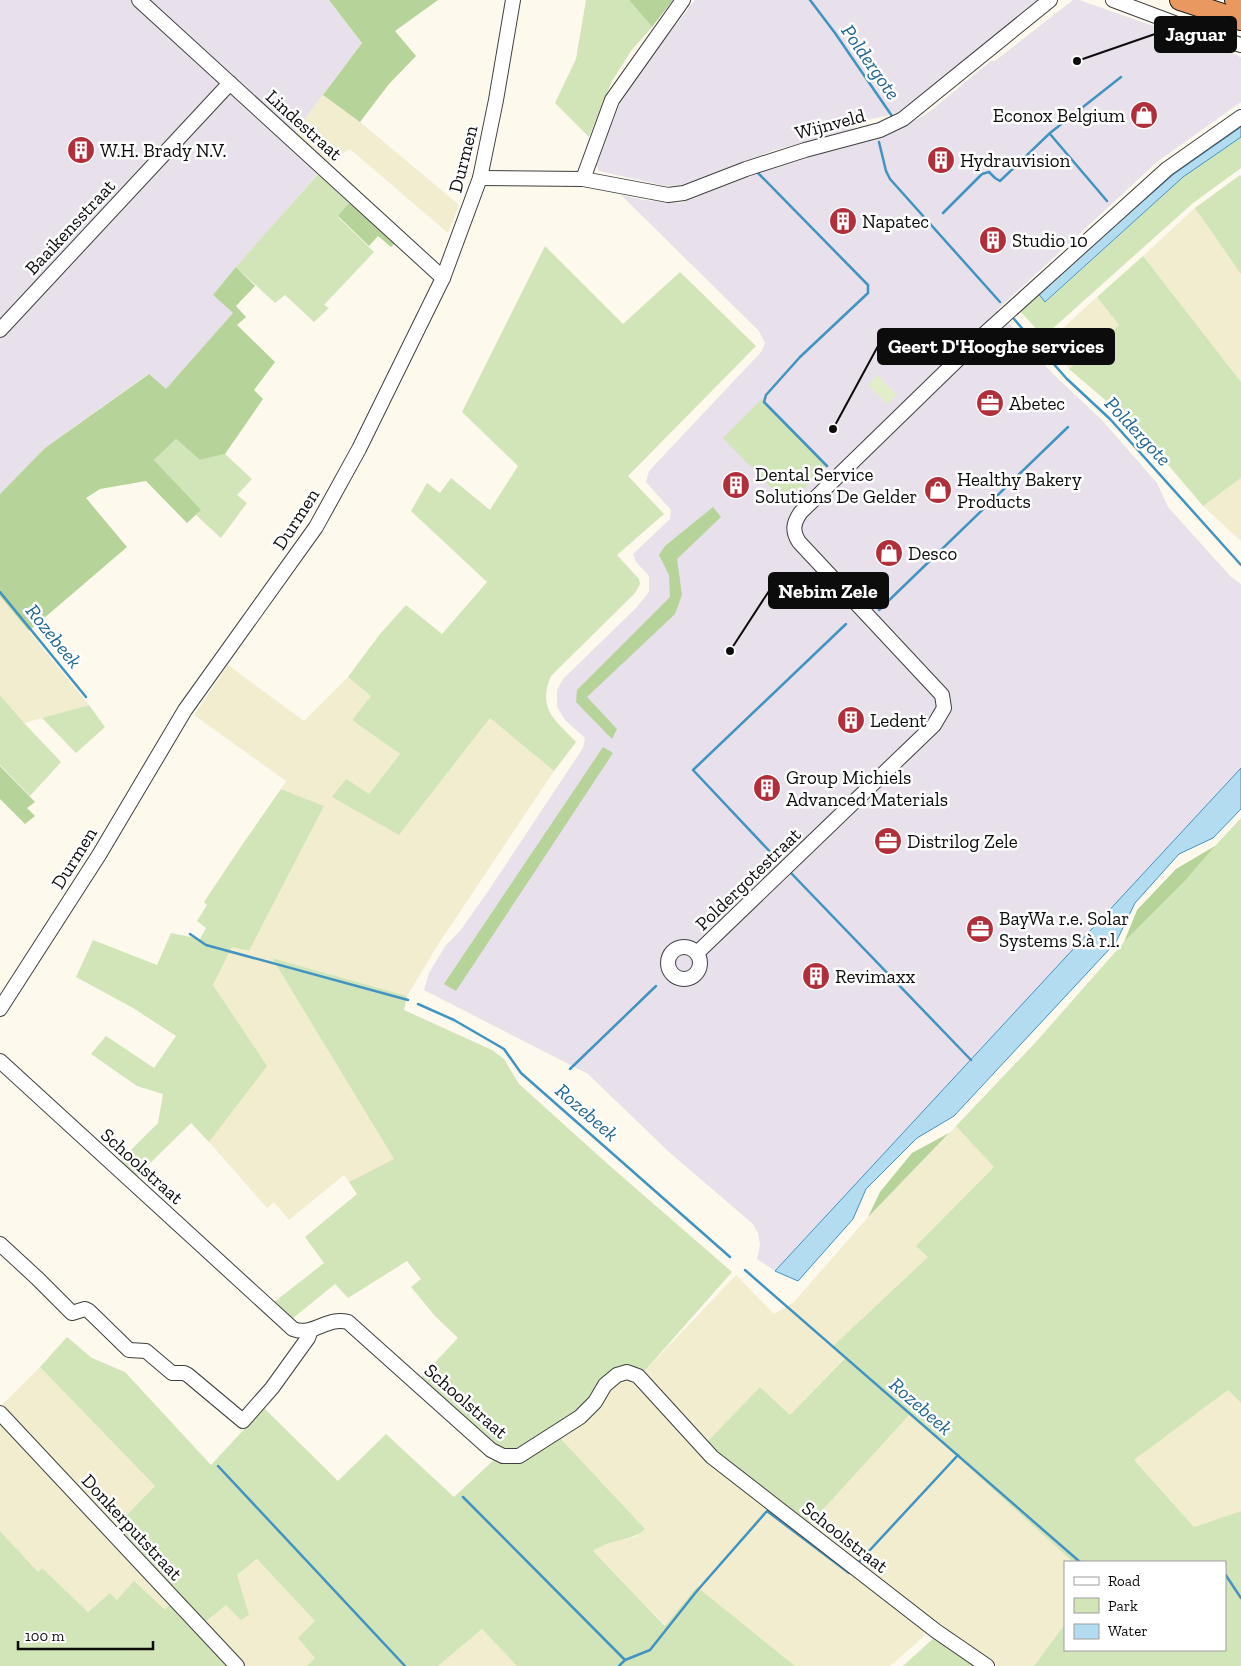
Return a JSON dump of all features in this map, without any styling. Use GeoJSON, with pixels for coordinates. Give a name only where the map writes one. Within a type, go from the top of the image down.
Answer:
{"type":"FeatureCollection","features":[{"type":"Feature","properties":{"kind":"highway"},"geometry":{"type":"LineString","coordinates":[[1180,0],[1241,20]]}},
{"type":"Feature","properties":{"kind":"highway"},"geometry":{"type":"LineString","coordinates":[[1235,0],[1241,2]]}},
{"type":"Feature","properties":{"kind":"street","name":"Lindestraat"},"geometry":{"type":"LineString","coordinates":[[139,0],[443,278]]}},
{"type":"Feature","properties":{"kind":"street","name":"Durmen"},"geometry":{"type":"LineString","coordinates":[[0,1009],[99,856],[185,710],[316,527],[359,449],[443,278],[480,178],[496,100],[512,0]]}},
{"type":"Feature","properties":{"kind":"street"},"geometry":{"type":"LineString","coordinates":[[583,179],[612,100],[683,0]]}},
{"type":"Feature","properties":{"kind":"street","name":"Wijnveld"},"geometry":{"type":"LineString","coordinates":[[480,178],[583,179],[668,195],[684,193],[746,169],[805,150],[880,130],[903,119],[1050,0]]}},
{"type":"Feature","properties":{"kind":"street"},"geometry":{"type":"LineString","coordinates":[[1113,0],[1241,45]]}},
{"type":"Feature","properties":{"kind":"street","name":"Baaikensstraat"},"geometry":{"type":"LineString","coordinates":[[0,330],[230,83]]}},
{"type":"Feature","properties":{"kind":"street","name":"Poldergotestraat"},"geometry":{"type":"LineString","coordinates":[[697,953],[934,725],[944,708],[942,695],[799,542],[794,529],[796,519],[801,512],[1043,281],[1167,169],[1241,117]]}},
{"type":"Feature","properties":{"kind":"street","name":"Schoolstraat"},"geometry":{"type":"LineString","coordinates":[[0,1061],[293,1329],[300,1332],[340,1320],[348,1322],[491,1450],[503,1456],[519,1456],[580,1417],[595,1402],[605,1385],[617,1374],[627,1372],[638,1376],[712,1457],[930,1626],[987,1666]]}},
{"type":"Feature","properties":{"kind":"street"},"geometry":{"type":"LineString","coordinates":[[0,1244],[72,1313],[85,1309],[89,1311],[129,1350],[146,1351],[172,1373],[188,1374],[243,1421],[272,1388],[308,1338],[311,1330]]}},
{"type":"Feature","properties":{"kind":"street","name":"Donkerputstraat"},"geometry":{"type":"LineString","coordinates":[[0,1413],[237,1666]]}},
{"type":"Feature","properties":{"kind":"shaded area"},"geometry":{"type":"Polygon","coordinates":[[[0,0],[329,0],[362,43],[295,132],[326,164],[213,295],[233,313],[166,390],[148,374],[45,448],[0,494],[0,0]]]}},
{"type":"Feature","properties":{"kind":"shaded area"},"geometry":{"type":"Polygon","coordinates":[[[695,0],[1044,0],[904,111],[856,123],[852,129],[769,152],[687,185],[666,186],[599,171],[596,165],[620,102],[634,79],[695,0]]]}},
{"type":"Feature","properties":{"kind":"shaded area"},"geometry":{"type":"Polygon","coordinates":[[[1073,0],[1079,0],[1241,58],[1241,102],[1157,162],[997,310],[1053,374],[1101,419],[1157,483],[1168,507],[1231,577],[1241,584],[1241,768],[775,1271],[757,1259],[760,1245],[758,1233],[753,1224],[668,1151],[588,1074],[424,990],[429,973],[446,945],[460,931],[489,890],[583,748],[585,738],[565,720],[557,707],[557,690],[563,679],[636,608],[649,592],[649,576],[636,562],[633,554],[670,519],[671,510],[646,482],[649,471],[762,351],[765,343],[759,331],[621,195],[644,200],[680,203],[758,173],[890,134],[928,113],[991,61],[995,61],[1073,0]]]}},
{"type":"Feature","properties":{"kind":"shaded area"},"geometry":{"type":"Polygon","coordinates":[[[323,95],[360,122],[459,205],[448,233],[350,149],[326,164],[294,133],[323,95]]]}},
{"type":"Feature","properties":{"kind":"shaded area"},"geometry":{"type":"Polygon","coordinates":[[[1195,208],[1241,274],[1241,382],[1143,256],[1195,208]]]}},
{"type":"Feature","properties":{"kind":"shaded area"},"geometry":{"type":"Polygon","coordinates":[[[1097,297],[1119,325],[1069,369],[1048,342],[1097,297]]]}},
{"type":"Feature","properties":{"kind":"shaded area"},"geometry":{"type":"Polygon","coordinates":[[[1241,478],[1241,541],[1203,506],[1241,478]]]}},
{"type":"Feature","properties":{"kind":"shaded area"},"geometry":{"type":"Polygon","coordinates":[[[0,596],[89,705],[24,723],[0,695],[0,596]]]}},
{"type":"Feature","properties":{"kind":"shaded area"},"geometry":{"type":"Polygon","coordinates":[[[228,665],[304,721],[348,677],[371,696],[352,720],[400,754],[369,794],[399,835],[490,718],[554,771],[439,943],[407,996],[272,958],[394,1159],[349,1182],[344,1175],[289,1220],[274,1202],[267,1208],[209,1142],[266,1066],[213,985],[232,947],[249,951],[324,806],[281,789],[286,781],[194,715],[228,665]]]}},
{"type":"Feature","properties":{"kind":"shaded area"},"geometry":{"type":"Polygon","coordinates":[[[956,1126],[995,1167],[917,1246],[928,1257],[832,1347],[845,1357],[790,1415],[760,1387],[708,1441],[642,1374],[736,1275],[774,1314],[794,1302],[870,1215],[956,1126]]]}},
{"type":"Feature","properties":{"kind":"shaded area"},"geometry":{"type":"Polygon","coordinates":[[[40,1367],[155,1486],[115,1527],[1,1406],[40,1367]]]}},
{"type":"Feature","properties":{"kind":"shaded area"},"geometry":{"type":"Polygon","coordinates":[[[623,1379],[628,1379],[637,1384],[923,1628],[925,1632],[922,1638],[890,1666],[795,1666],[697,1588],[666,1626],[593,1551],[602,1545],[638,1536],[558,1436],[595,1411],[616,1383],[623,1379]]]}},
{"type":"Feature","properties":{"kind":"shaded area"},"geometry":{"type":"Polygon","coordinates":[[[1228,1390],[1241,1403],[1241,1511],[1194,1527],[1134,1460],[1228,1390]]]}},
{"type":"Feature","properties":{"kind":"shaded area"},"geometry":{"type":"Polygon","coordinates":[[[910,1414],[1072,1561],[1064,1561],[1064,1625],[1034,1666],[997,1666],[942,1628],[809,1525],[910,1414]]]}},
{"type":"Feature","properties":{"kind":"shaded area"},"geometry":{"type":"Polygon","coordinates":[[[0,1421],[171,1603],[165,1610],[117,1600],[110,1593],[88,1612],[42,1568],[38,1572],[0,1531],[0,1421]]]}},
{"type":"Feature","properties":{"kind":"shaded area"},"geometry":{"type":"Polygon","coordinates":[[[257,1559],[315,1621],[316,1658],[307,1666],[245,1666],[204,1623],[226,1604],[237,1575],[257,1559]]]}},
{"type":"Feature","properties":{"kind":"shaded area"},"geometry":{"type":"Polygon","coordinates":[[[482,1629],[517,1666],[438,1666],[482,1629]]]}},
{"type":"Feature","properties":{"kind":"green space"},"geometry":{"type":"Polygon","coordinates":[[[329,0],[438,0],[395,31],[416,56],[389,84],[360,122],[323,95],[362,43],[329,0]]]}},
{"type":"Feature","properties":{"kind":"green space"},"geometry":{"type":"Polygon","coordinates":[[[586,0],[629,0],[652,27],[631,51],[612,81],[589,137],[555,103],[576,59],[586,0]]]}},
{"type":"Feature","properties":{"kind":"green space"},"geometry":{"type":"Polygon","coordinates":[[[629,0],[673,0],[652,27],[629,0]]]}},
{"type":"Feature","properties":{"kind":"green space"},"geometry":{"type":"Polygon","coordinates":[[[1241,137],[1241,168],[1193,203],[1051,330],[1042,335],[1020,311],[1038,293],[1046,302],[1183,177],[1241,137]]]}},
{"type":"Feature","properties":{"kind":"green space"},"geometry":{"type":"Polygon","coordinates":[[[318,174],[349,203],[338,217],[374,252],[324,305],[329,308],[314,322],[285,295],[275,303],[236,267],[318,174]]]}},
{"type":"Feature","properties":{"kind":"green space"},"geometry":{"type":"Polygon","coordinates":[[[1241,176],[1241,274],[1195,208],[1241,176]]]}},
{"type":"Feature","properties":{"kind":"green space"},"geometry":{"type":"Polygon","coordinates":[[[349,203],[395,243],[391,247],[378,236],[369,246],[338,216],[349,203]]]}},
{"type":"Feature","properties":{"kind":"green space"},"geometry":{"type":"Polygon","coordinates":[[[545,246],[623,324],[680,272],[756,346],[628,476],[664,514],[617,555],[639,579],[640,584],[635,593],[551,676],[547,687],[547,706],[555,720],[576,742],[554,771],[490,718],[399,835],[332,797],[346,779],[369,794],[400,754],[352,720],[371,696],[348,677],[380,634],[406,605],[442,634],[487,582],[411,511],[427,483],[440,493],[451,478],[490,510],[518,466],[462,412],[545,246]]]}},
{"type":"Feature","properties":{"kind":"green space"},"geometry":{"type":"Polygon","coordinates":[[[1143,256],[1241,382],[1241,478],[1203,506],[1158,453],[1117,410],[1069,369],[1119,325],[1097,297],[1143,256]]]}},
{"type":"Feature","properties":{"kind":"green space"},"geometry":{"type":"Polygon","coordinates":[[[236,267],[255,286],[236,306],[246,317],[237,325],[275,362],[254,390],[263,399],[225,454],[200,460],[176,439],[154,460],[201,510],[187,523],[146,481],[100,489],[86,498],[127,547],[29,631],[0,596],[0,494],[45,448],[149,374],[166,389],[233,313],[213,295],[236,267]]]}},
{"type":"Feature","properties":{"kind":"green space"},"geometry":{"type":"Polygon","coordinates":[[[877,375],[897,395],[887,404],[868,385],[877,375]]]}},
{"type":"Feature","properties":{"kind":"green space"},"geometry":{"type":"Polygon","coordinates":[[[762,399],[827,466],[788,505],[723,438],[762,399]]]}},
{"type":"Feature","properties":{"kind":"green space"},"geometry":{"type":"Polygon","coordinates":[[[176,439],[200,460],[225,454],[252,479],[237,495],[247,503],[221,538],[196,515],[200,510],[154,460],[176,439]]]}},
{"type":"Feature","properties":{"kind":"green space"},"geometry":{"type":"Polygon","coordinates":[[[713,507],[721,517],[677,559],[682,595],[675,614],[587,697],[617,729],[612,739],[576,702],[577,690],[670,597],[669,575],[659,555],[665,546],[713,507]]]}},
{"type":"Feature","properties":{"kind":"green space"},"geometry":{"type":"Polygon","coordinates":[[[0,695],[61,762],[30,796],[0,765],[0,695]]]}},
{"type":"Feature","properties":{"kind":"green space"},"geometry":{"type":"Polygon","coordinates":[[[89,705],[105,727],[76,753],[42,718],[89,705]]]}},
{"type":"Feature","properties":{"kind":"green space"},"geometry":{"type":"Polygon","coordinates":[[[603,747],[613,753],[456,991],[444,984],[603,747]]]}},
{"type":"Feature","properties":{"kind":"green space"},"geometry":{"type":"Polygon","coordinates":[[[0,766],[35,802],[27,808],[35,816],[25,824],[0,799],[0,766]]]}},
{"type":"Feature","properties":{"kind":"green space"},"geometry":{"type":"Polygon","coordinates":[[[281,789],[324,806],[249,951],[232,947],[213,985],[267,1066],[209,1142],[191,1123],[136,1177],[120,1161],[158,1123],[163,1094],[137,1086],[91,1054],[106,1036],[154,1068],[176,1036],[133,1008],[76,977],[93,940],[157,965],[171,933],[200,939],[206,928],[197,921],[207,905],[204,902],[281,789]]]}},
{"type":"Feature","properties":{"kind":"green space"},"geometry":{"type":"Polygon","coordinates":[[[1241,818],[1241,1403],[1228,1390],[1134,1460],[1194,1527],[1241,1511],[1241,1666],[1034,1666],[1064,1625],[1064,1651],[1226,1651],[1226,1561],[1072,1561],[910,1414],[809,1525],[728,1463],[708,1441],[760,1387],[790,1415],[845,1358],[832,1347],[928,1257],[916,1246],[994,1167],[956,1126],[1035,1043],[1124,942],[1184,882],[1241,818]]]}},
{"type":"Feature","properties":{"kind":"green space"},"geometry":{"type":"Polygon","coordinates":[[[1215,846],[1184,882],[1124,942],[1137,910],[1176,869],[1215,846]]]}},
{"type":"Feature","properties":{"kind":"green space"},"geometry":{"type":"Polygon","coordinates":[[[272,958],[407,996],[404,1010],[492,1050],[504,1059],[519,1084],[732,1272],[642,1374],[613,1370],[604,1377],[589,1401],[578,1411],[521,1449],[500,1450],[419,1379],[458,1338],[435,1316],[411,1287],[421,1279],[407,1261],[348,1298],[335,1284],[292,1319],[273,1303],[324,1263],[305,1237],[357,1194],[349,1182],[394,1159],[272,958]]]}},
{"type":"Feature","properties":{"kind":"green space"},"geometry":{"type":"Polygon","coordinates":[[[949,1133],[868,1217],[880,1192],[912,1153],[949,1133]]]}},
{"type":"Feature","properties":{"kind":"green space"},"geometry":{"type":"Polygon","coordinates":[[[67,1337],[92,1358],[125,1372],[211,1465],[264,1408],[338,1481],[386,1434],[454,1497],[495,1459],[558,1436],[645,1529],[633,1536],[606,1544],[593,1551],[665,1626],[697,1587],[795,1666],[517,1666],[482,1629],[438,1666],[307,1666],[315,1658],[298,1638],[315,1621],[257,1559],[237,1575],[249,1615],[241,1620],[226,1605],[204,1623],[115,1527],[155,1486],[40,1367],[67,1337]]]}},
{"type":"Feature","properties":{"kind":"green space"},"geometry":{"type":"Polygon","coordinates":[[[0,1531],[38,1572],[42,1568],[88,1612],[110,1593],[117,1600],[134,1581],[165,1610],[171,1603],[231,1666],[0,1666],[0,1531]]]}},
{"type":"Feature","properties":{"kind":"green space"},"geometry":{"type":"Polygon","coordinates":[[[936,1636],[980,1666],[903,1666],[936,1636]]]}},
{"type":"Feature","properties":{"kind":"water"},"geometry":{"type":"Polygon","coordinates":[[[1241,127],[1241,137],[1183,177],[1045,302],[1038,293],[1174,174],[1241,127]]]}},
{"type":"Feature","properties":{"kind":"water"},"geometry":{"type":"Polygon","coordinates":[[[1241,768],[1241,809],[1213,838],[1179,854],[1135,903],[1116,942],[954,1116],[917,1138],[866,1189],[853,1219],[798,1281],[775,1271],[1241,768]]]}},
{"type":"Feature","properties":{"kind":"waterway","name":"Poldergote"},"geometry":{"type":"LineString","coordinates":[[810,0],[892,116]]}},
{"type":"Feature","properties":{"kind":"waterway"},"geometry":{"type":"LineString","coordinates":[[943,213],[982,174],[989,172],[1000,181],[1050,133],[1121,77]]}},
{"type":"Feature","properties":{"kind":"waterway"},"geometry":{"type":"LineString","coordinates":[[1050,134],[1107,201]]}},
{"type":"Feature","properties":{"kind":"waterway","name":"Poldergote"},"geometry":{"type":"LineString","coordinates":[[879,142],[886,171],[890,179],[1000,302]]}},
{"type":"Feature","properties":{"kind":"waterway"},"geometry":{"type":"LineString","coordinates":[[758,173],[868,285],[868,293],[800,357],[766,395],[764,402],[827,466]]}},
{"type":"Feature","properties":{"kind":"waterway","name":"Poldergote"},"geometry":{"type":"LineString","coordinates":[[1014,319],[1067,379],[1110,419],[1241,565]]}},
{"type":"Feature","properties":{"kind":"waterway"},"geometry":{"type":"LineString","coordinates":[[879,610],[1068,427]]}},
{"type":"Feature","properties":{"kind":"waterway","name":"Rozebeek"},"geometry":{"type":"LineString","coordinates":[[0,592],[86,697]]}},
{"type":"Feature","properties":{"kind":"waterway"},"geometry":{"type":"LineString","coordinates":[[775,857],[693,770],[846,624]]}},
{"type":"Feature","properties":{"kind":"waterway"},"geometry":{"type":"LineString","coordinates":[[791,873],[971,1060]]}},
{"type":"Feature","properties":{"kind":"waterway","name":"Rozebeek"},"geometry":{"type":"LineString","coordinates":[[190,934],[206,945],[408,1000]]}},
{"type":"Feature","properties":{"kind":"waterway"},"geometry":{"type":"LineString","coordinates":[[570,1069],[656,986]]}},
{"type":"Feature","properties":{"kind":"waterway","name":"Rozebeek"},"geometry":{"type":"LineString","coordinates":[[418,1004],[454,1020],[504,1049],[521,1073],[730,1257]]}},
{"type":"Feature","properties":{"kind":"waterway","name":"Rozebeek"},"geometry":{"type":"LineString","coordinates":[[745,1270],[1079,1561]]}},
{"type":"Feature","properties":{"kind":"waterway"},"geometry":{"type":"LineString","coordinates":[[857,1564],[958,1455]]}},
{"type":"Feature","properties":{"kind":"waterway"},"geometry":{"type":"LineString","coordinates":[[218,1466],[405,1666]]}},
{"type":"Feature","properties":{"kind":"waterway"},"geometry":{"type":"LineString","coordinates":[[463,1497],[625,1660]]}},
{"type":"Feature","properties":{"kind":"waterway"},"geometry":{"type":"LineString","coordinates":[[619,1666],[625,1660],[650,1650],[696,1592],[767,1511],[849,1573],[850,1571]]}},
{"type":"Feature","properties":{"kind":"waterway","name":"Rozebeek"},"geometry":{"type":"LineString","coordinates":[[1226,1576],[1241,1598]]}},
{"type":"Feature","properties":{"kind":"place","name":"Jaguar"},"geometry":{"type":"Point","coordinates":[1077,61]}},
{"type":"Feature","properties":{"kind":"place","name":"Econox Belgium"},"geometry":{"type":"Point","coordinates":[1144,115]}},
{"type":"Feature","properties":{"kind":"place","name":"W.H. Brady N.V."},"geometry":{"type":"Point","coordinates":[81,150]}},
{"type":"Feature","properties":{"kind":"place","name":"Hydrauvision"},"geometry":{"type":"Point","coordinates":[941,160]}},
{"type":"Feature","properties":{"kind":"place","name":"Napatec"},"geometry":{"type":"Point","coordinates":[843,221]}},
{"type":"Feature","properties":{"kind":"place","name":"Studio 10"},"geometry":{"type":"Point","coordinates":[993,240]}},
{"type":"Feature","properties":{"kind":"place","name":"Abetec"},"geometry":{"type":"Point","coordinates":[990,403]}},
{"type":"Feature","properties":{"kind":"place","name":"Geert D'Hooghe services"},"geometry":{"type":"Point","coordinates":[833,429]}},
{"type":"Feature","properties":{"kind":"place","name":"Dental Service Solutions De Gelder"},"geometry":{"type":"Point","coordinates":[736,485]}},
{"type":"Feature","properties":{"kind":"place","name":"Healthy Bakery Products"},"geometry":{"type":"Point","coordinates":[938,490]}},
{"type":"Feature","properties":{"kind":"place","name":"Desco"},"geometry":{"type":"Point","coordinates":[889,553]}},
{"type":"Feature","properties":{"kind":"place","name":"Nebim Zele"},"geometry":{"type":"Point","coordinates":[730,651]}},
{"type":"Feature","properties":{"kind":"place","name":"Ledent"},"geometry":{"type":"Point","coordinates":[851,720]}},
{"type":"Feature","properties":{"kind":"place","name":"Group Michiels Advanced Materials"},"geometry":{"type":"Point","coordinates":[767,788]}},
{"type":"Feature","properties":{"kind":"place","name":"Distrilog Zele"},"geometry":{"type":"Point","coordinates":[888,841]}},
{"type":"Feature","properties":{"kind":"place","name":"BayWa r.e. Solar Systems S.à r.l."},"geometry":{"type":"Point","coordinates":[980,929]}},
{"type":"Feature","properties":{"kind":"place","name":"Revimaxx"},"geometry":{"type":"Point","coordinates":[816,976]}}]}
